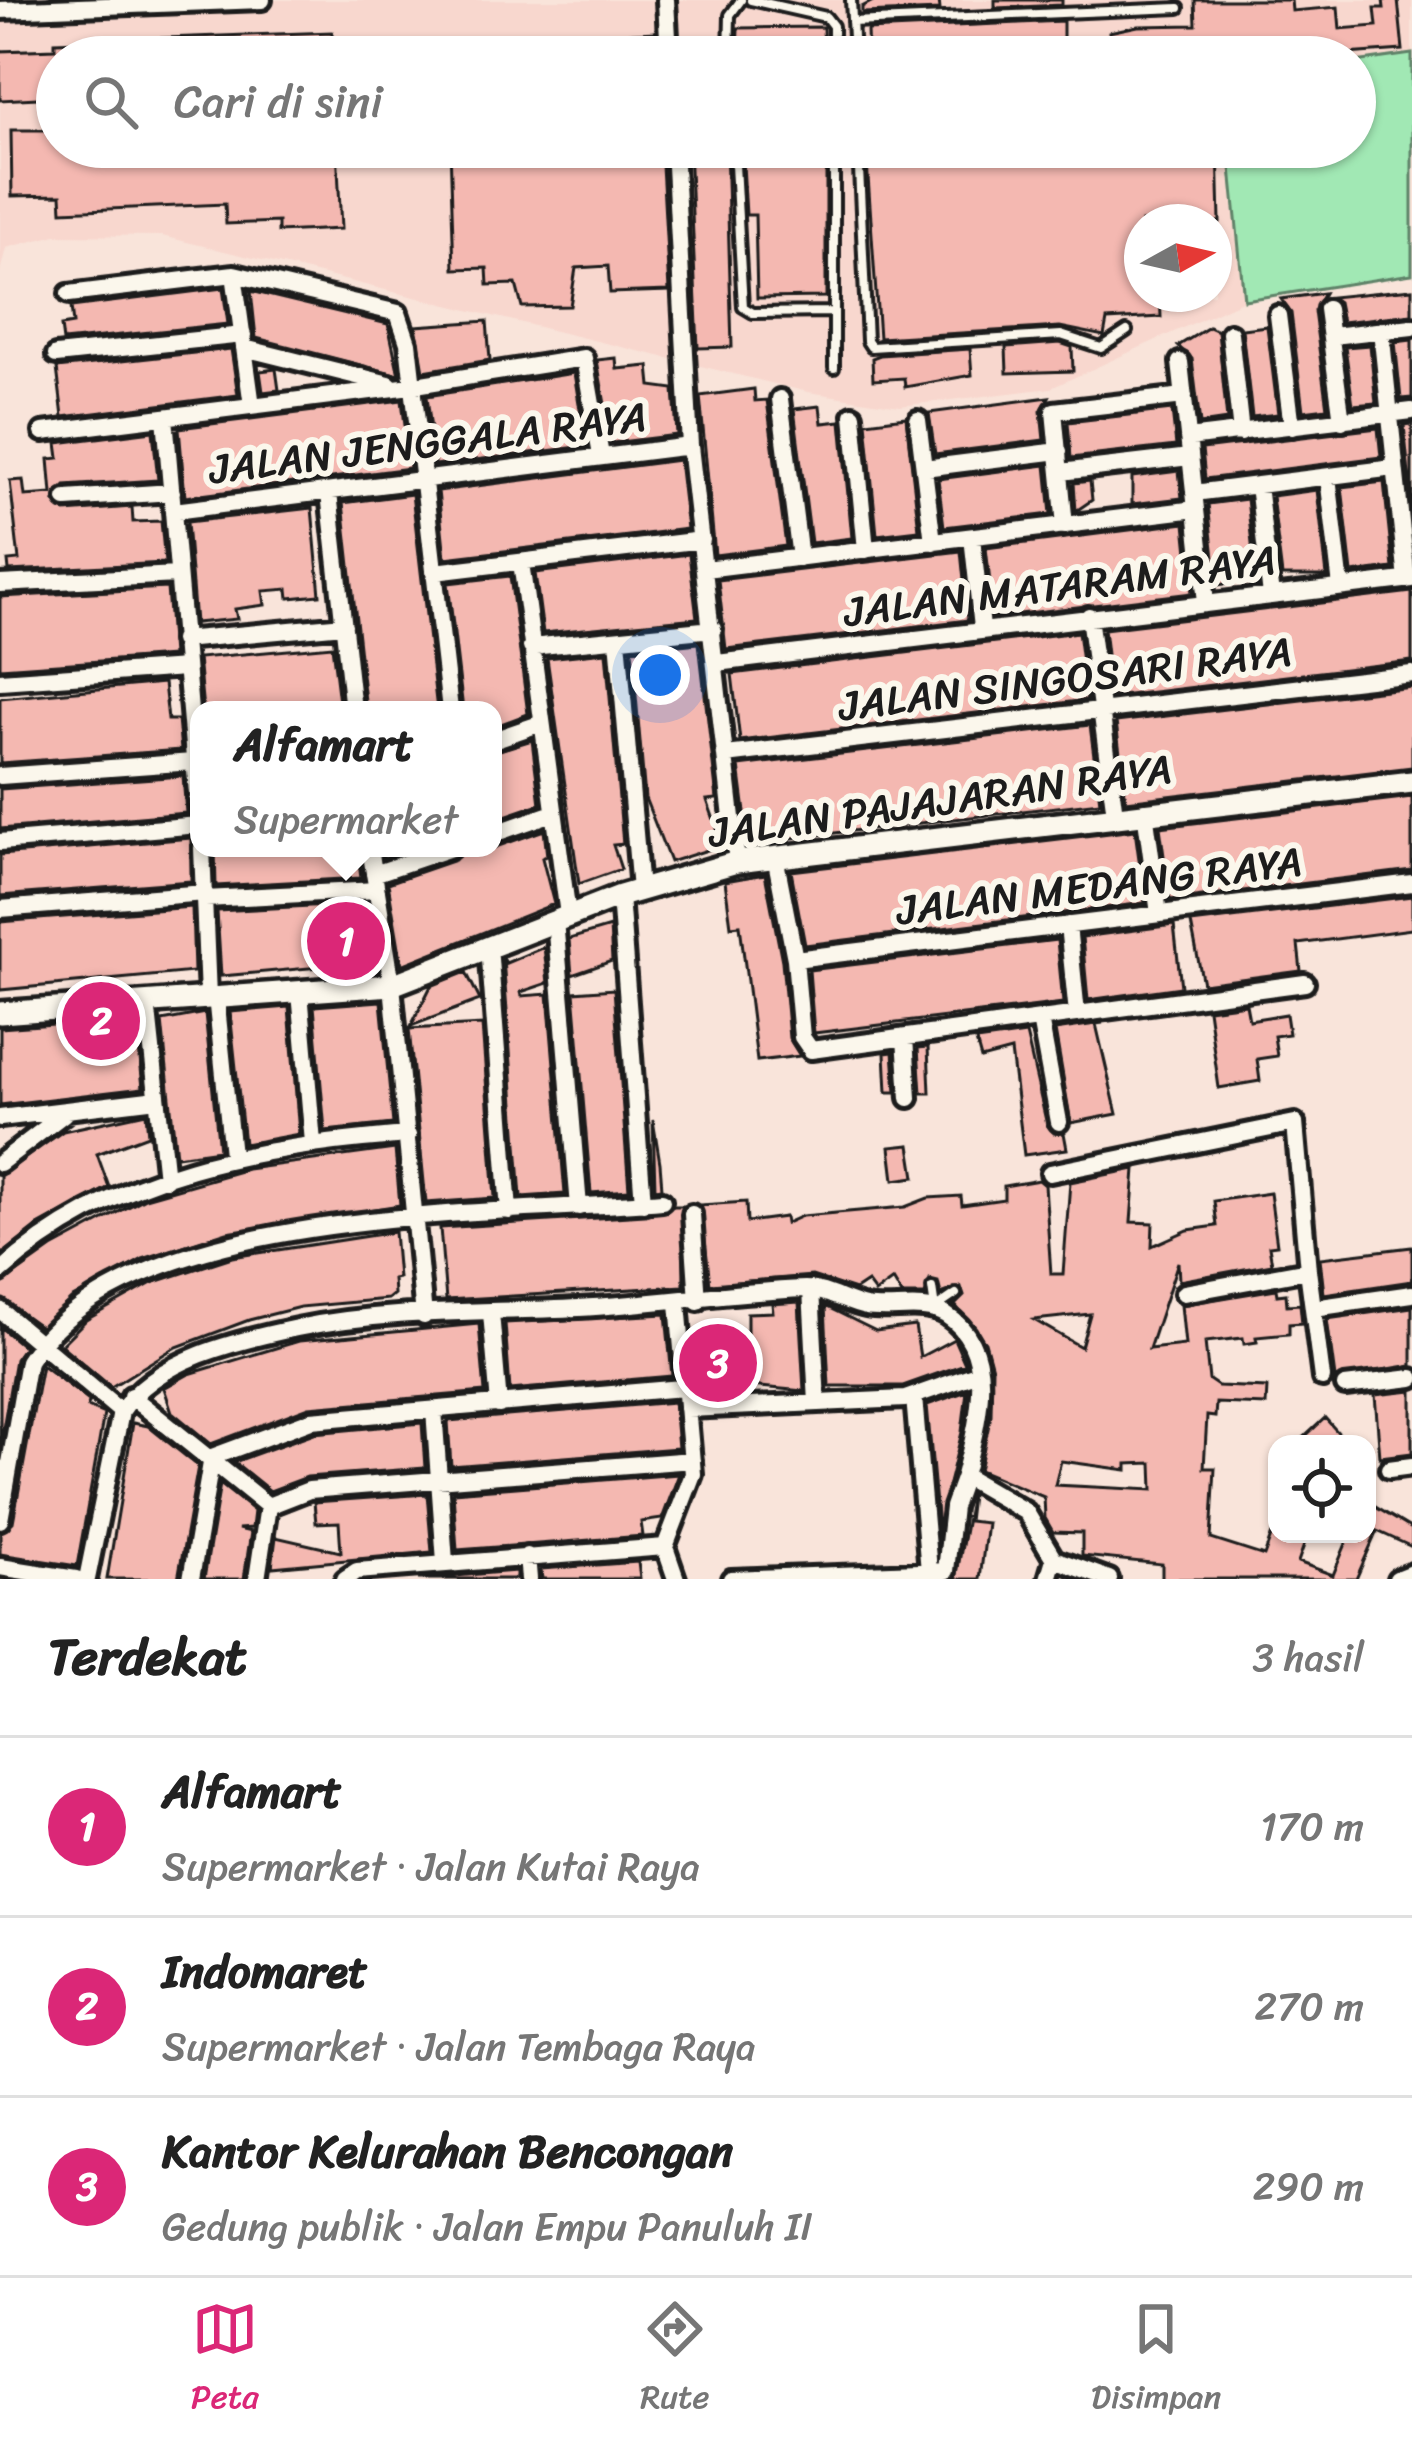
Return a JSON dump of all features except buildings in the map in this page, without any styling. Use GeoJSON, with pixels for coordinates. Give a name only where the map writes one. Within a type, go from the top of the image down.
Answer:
{"type":"FeatureCollection","features":[{"type":"Feature","properties":{"kind":"street"},"geometry":{"type":"LineString","coordinates":[[0,10],[262,0]]}},
{"type":"Feature","properties":{"kind":"street"},"geometry":{"type":"LineString","coordinates":[[666,0],[668,36]]}},
{"type":"Feature","properties":{"kind":"street"},"geometry":{"type":"LineString","coordinates":[[675,168],[691,446],[737,862]]}},
{"type":"Feature","properties":{"kind":"street"},"geometry":{"type":"LineString","coordinates":[[69,294],[235,274],[395,310],[403,320],[449,701]]}},
{"type":"Feature","properties":{"kind":"street"},"geometry":{"type":"LineString","coordinates":[[235,274],[252,406]]}},
{"type":"Feature","properties":{"kind":"street"},"geometry":{"type":"LineString","coordinates":[[1328,309],[1342,421]]}},
{"type":"Feature","properties":{"kind":"street"},"geometry":{"type":"LineString","coordinates":[[1278,315],[1292,427]]}},
{"type":"Feature","properties":{"kind":"street"},"geometry":{"type":"LineString","coordinates":[[1332,335],[1412,327]]}},
{"type":"Feature","properties":{"kind":"street"},"geometry":{"type":"LineString","coordinates":[[1381,330],[1410,579]]}},
{"type":"Feature","properties":{"kind":"street"},"geometry":{"type":"LineString","coordinates":[[1230,333],[1240,433]]}},
{"type":"Feature","properties":{"kind":"street"},"geometry":{"type":"LineString","coordinates":[[56,355],[243,341],[408,386]]}},
{"type":"Feature","properties":{"kind":"street"},"geometry":{"type":"LineString","coordinates":[[43,432],[408,386],[584,358],[601,456]]}},
{"type":"Feature","properties":{"kind":"street"},"geometry":{"type":"LineString","coordinates":[[1180,362],[1206,602]]}},
{"type":"Feature","properties":{"kind":"street"},"geometry":{"type":"LineString","coordinates":[[1065,526],[1054,411],[1184,396]]}},
{"type":"Feature","properties":{"kind":"street"},"geometry":{"type":"LineString","coordinates":[[781,399],[800,557]]}},
{"type":"Feature","properties":{"kind":"street"},"geometry":{"type":"LineString","coordinates":[[1189,438],[1412,411]]}},
{"type":"Feature","properties":{"kind":"street"},"geometry":{"type":"LineString","coordinates":[[853,415],[866,550]]}},
{"type":"Feature","properties":{"kind":"street"},"geometry":{"type":"LineString","coordinates":[[165,417],[173,501],[170,575],[190,707]]}},
{"type":"Feature","properties":{"kind":"street"},"geometry":{"type":"LineString","coordinates":[[918,419],[933,542]]}},
{"type":"Feature","properties":{"kind":"street","name":"JALAN JENGGALA RAYA"},"geometry":{"type":"LineString","coordinates":[[66,499],[173,501],[328,494],[691,446]]}},
{"type":"Feature","properties":{"kind":"street"},"geometry":{"type":"LineString","coordinates":[[924,468],[1058,452]]}},
{"type":"Feature","properties":{"kind":"street"},"geometry":{"type":"LineString","coordinates":[[1060,472],[1190,457]]}},
{"type":"Feature","properties":{"kind":"street"},"geometry":{"type":"LineString","coordinates":[[705,569],[1065,526],[1258,485],[1328,477],[1401,479]]}},
{"type":"Feature","properties":{"kind":"street"},"geometry":{"type":"LineString","coordinates":[[1328,477],[1341,587]]}},
{"type":"Feature","properties":{"kind":"street"},"geometry":{"type":"LineString","coordinates":[[1258,485],[1271,596]]}},
{"type":"Feature","properties":{"kind":"street"},"geometry":{"type":"LineString","coordinates":[[328,494],[352,701]]}},
{"type":"Feature","properties":{"kind":"street"},"geometry":{"type":"LineString","coordinates":[[972,537],[982,628]]}},
{"type":"Feature","properties":{"kind":"street"},"geometry":{"type":"LineString","coordinates":[[435,572],[702,540]]}},
{"type":"Feature","properties":{"kind":"street"},"geometry":{"type":"LineString","coordinates":[[521,562],[553,813],[578,1207]]}},
{"type":"Feature","properties":{"kind":"street"},"geometry":{"type":"LineString","coordinates":[[0,584],[170,575]]}},
{"type":"Feature","properties":{"kind":"street","name":"JALAN MATARAM RAYA"},"geometry":{"type":"LineString","coordinates":[[717,663],[1410,579]]}},
{"type":"Feature","properties":{"kind":"street"},"geometry":{"type":"LineString","coordinates":[[1089,616],[1115,815]]}},
{"type":"Feature","properties":{"kind":"street"},"geometry":{"type":"LineString","coordinates":[[182,640],[344,625]]}},
{"type":"Feature","properties":{"kind":"street"},"geometry":{"type":"LineString","coordinates":[[531,647],[713,629]]}},
{"type":"Feature","properties":{"kind":"street"},"geometry":{"type":"LineString","coordinates":[[618,639],[643,1203]]}},
{"type":"Feature","properties":{"kind":"street"},"geometry":{"type":"LineString","coordinates":[[0,681],[184,668]]}},
{"type":"Feature","properties":{"kind":"street","name":"JALAN SINGOSARI RAYA"},"geometry":{"type":"LineString","coordinates":[[726,755],[1412,674]]}},
{"type":"Feature","properties":{"kind":"street"},"geometry":{"type":"LineString","coordinates":[[502,737],[542,723]]}},
{"type":"Feature","properties":{"kind":"street"},"geometry":{"type":"LineString","coordinates":[[0,776],[190,762]]}},
{"type":"Feature","properties":{"kind":"street","name":"JALAN PAJAJARAN RAYA"},"geometry":{"type":"LineString","coordinates":[[0,1012],[392,985],[630,893],[737,862],[1412,782]]}},
{"type":"Feature","properties":{"kind":"street"},"geometry":{"type":"LineString","coordinates":[[1145,812],[1159,914]]}},
{"type":"Feature","properties":{"kind":"street"},"geometry":{"type":"LineString","coordinates":[[502,831],[553,813]]}},
{"type":"Feature","properties":{"kind":"street"},"geometry":{"type":"LineString","coordinates":[[0,842],[190,822]]}},
{"type":"Feature","properties":{"kind":"street"},"geometry":{"type":"LineString","coordinates":[[775,856],[806,1047],[905,1038],[1305,983]]}},
{"type":"Feature","properties":{"kind":"street"},"geometry":{"type":"LineString","coordinates":[[203,857],[212,997],[232,1155]]}},
{"type":"Feature","properties":{"kind":"street"},"geometry":{"type":"LineString","coordinates":[[371,857],[392,985],[424,1316]]}},
{"type":"Feature","properties":{"kind":"street"},"geometry":{"type":"LineString","coordinates":[[0,910],[375,882],[431,857]]}},
{"type":"Feature","properties":{"kind":"street","name":"JALAN MEDANG RAYA"},"geometry":{"type":"LineString","coordinates":[[795,958],[1412,883]]}},
{"type":"Feature","properties":{"kind":"street"},"geometry":{"type":"LineString","coordinates":[[1068,925],[1077,1014]]}},
{"type":"Feature","properties":{"kind":"street"},"geometry":{"type":"LineString","coordinates":[[490,946],[509,1211]]}},
{"type":"Feature","properties":{"kind":"street"},"geometry":{"type":"LineString","coordinates":[[300,992],[314,1143]]}},
{"type":"Feature","properties":{"kind":"street"},"geometry":{"type":"LineString","coordinates":[[147,1002],[166,1179]]}},
{"type":"Feature","properties":{"kind":"street"},"geometry":{"type":"LineString","coordinates":[[1040,1019],[1059,1122]]}},
{"type":"Feature","properties":{"kind":"street"},"geometry":{"type":"LineString","coordinates":[[905,1038],[909,1098]]}},
{"type":"Feature","properties":{"kind":"street"},"geometry":{"type":"LineString","coordinates":[[0,1118],[64,1114],[158,1099]]}},
{"type":"Feature","properties":{"kind":"street"},"geometry":{"type":"LineString","coordinates":[[0,1163],[64,1114]]}},
{"type":"Feature","properties":{"kind":"street"},"geometry":{"type":"LineString","coordinates":[[1050,1173],[1295,1123],[1310,1309],[1322,1378]]}},
{"type":"Feature","properties":{"kind":"street"},"geometry":{"type":"LineString","coordinates":[[0,1272],[72,1216],[232,1155],[408,1135]]}},
{"type":"Feature","properties":{"kind":"street"},"geometry":{"type":"LineString","coordinates":[[0,1520],[28,1361],[40,1343],[111,1290],[204,1253],[273,1234],[416,1217],[662,1201]]}},
{"type":"Feature","properties":{"kind":"street"},"geometry":{"type":"LineString","coordinates":[[692,1214],[698,1301]]}},
{"type":"Feature","properties":{"kind":"street"},"geometry":{"type":"LineString","coordinates":[[1184,1293],[1308,1270]]}},
{"type":"Feature","properties":{"kind":"street"},"geometry":{"type":"LineString","coordinates":[[811,1289],[817,1403]]}},
{"type":"Feature","properties":{"kind":"street"},"geometry":{"type":"LineString","coordinates":[[87,1579],[126,1404],[160,1374],[229,1346],[299,1328],[424,1316],[678,1303],[811,1289],[866,1307],[935,1309],[963,1333],[979,1372],[980,1409],[940,1574]]}},
{"type":"Feature","properties":{"kind":"street"},"geometry":{"type":"LineString","coordinates":[[1310,1309],[1412,1294]]}},
{"type":"Feature","properties":{"kind":"street"},"geometry":{"type":"LineString","coordinates":[[676,1579],[664,1546],[692,1479],[678,1303]]}},
{"type":"Feature","properties":{"kind":"street"},"geometry":{"type":"LineString","coordinates":[[0,1310],[126,1404],[212,1457],[268,1506]]}},
{"type":"Feature","properties":{"kind":"street"},"geometry":{"type":"LineString","coordinates":[[491,1313],[499,1405]]}},
{"type":"Feature","properties":{"kind":"street"},"geometry":{"type":"LineString","coordinates":[[687,1409],[914,1397],[979,1372]]}},
{"type":"Feature","properties":{"kind":"street"},"geometry":{"type":"LineString","coordinates":[[1345,1386],[1412,1378]]}},
{"type":"Feature","properties":{"kind":"street"},"geometry":{"type":"LineString","coordinates":[[212,1457],[303,1421],[682,1388]]}},
{"type":"Feature","properties":{"kind":"street"},"geometry":{"type":"LineString","coordinates":[[914,1397],[940,1574]]}},
{"type":"Feature","properties":{"kind":"street"},"geometry":{"type":"LineString","coordinates":[[434,1410],[445,1562]]}},
{"type":"Feature","properties":{"kind":"street"},"geometry":{"type":"LineString","coordinates":[[191,1579],[212,1457]]}},
{"type":"Feature","properties":{"kind":"street"},"geometry":{"type":"LineString","coordinates":[[268,1506],[318,1489],[692,1460]]}},
{"type":"Feature","properties":{"kind":"street"},"geometry":{"type":"LineString","coordinates":[[1389,1469],[1412,1466]]}},
{"type":"Feature","properties":{"kind":"street"},"geometry":{"type":"LineString","coordinates":[[964,1476],[1026,1512],[1054,1559],[1109,1579]]}},
{"type":"Feature","properties":{"kind":"street"},"geometry":{"type":"LineString","coordinates":[[257,1579],[268,1506]]}},
{"type":"Feature","properties":{"kind":"street"},"geometry":{"type":"LineString","coordinates":[[349,1578],[445,1562],[664,1546]]}},
{"type":"Feature","properties":{"kind":"street"},"geometry":{"type":"LineString","coordinates":[[527,1556],[529,1579]]}},
{"type":"Feature","properties":{"kind":"street"},"geometry":{"type":"LineString","coordinates":[[1048,1579],[1054,1559]]}},
{"type":"Feature","properties":{"kind":"street"},"geometry":{"type":"LineString","coordinates":[[0,1567],[76,1579]]}},
{"type":"Feature","properties":{"kind":"street"},"geometry":{"type":"LineString","coordinates":[[1397,1579],[1406,1571],[1412,1574]]}},
{"type":"Feature","properties":{"kind":"street"},"geometry":{"type":"LineString","coordinates":[[731,1579],[940,1574]]}},
{"type":"Feature","properties":{"kind":"lane"},"geometry":{"type":"LineString","coordinates":[[730,36],[730,15],[741,0]]}},
{"type":"Feature","properties":{"kind":"lane"},"geometry":{"type":"LineString","coordinates":[[751,0],[826,17],[833,36]]}},
{"type":"Feature","properties":{"kind":"lane"},"geometry":{"type":"LineString","coordinates":[[851,0],[853,36]]}},
{"type":"Feature","properties":{"kind":"lane"},"geometry":{"type":"LineString","coordinates":[[852,22],[1096,5],[1179,8]]}},
{"type":"Feature","properties":{"kind":"lane"},"geometry":{"type":"LineString","coordinates":[[735,168],[743,307],[753,313],[834,312]]}},
{"type":"Feature","properties":{"kind":"lane"},"geometry":{"type":"LineString","coordinates":[[833,168],[834,368]]}},
{"type":"Feature","properties":{"kind":"lane"},"geometry":{"type":"LineString","coordinates":[[859,168],[867,341],[872,347],[1061,335],[1081,346],[1101,348],[1126,331]]}},
{"type":"Feature","properties":{"kind":"lane"},"geometry":{"type":"LineString","coordinates":[[932,1288],[935,1309],[956,1294]]}},
{"type":"Feature","properties":{"kind":"shaded area"},"geometry":{"type":"Polygon","coordinates":[[[0,0],[1412,0],[1412,54],[1376,59],[1376,36],[36,36],[36,168],[1231,168],[1244,300],[1232,305],[1232,204],[1124,204],[1124,312],[1218,312],[1051,388],[900,406],[808,392],[162,236],[56,235],[6,248],[0,272],[0,0]]]}},
{"type":"Feature","properties":{"kind":"green space"},"geometry":{"type":"Polygon","coordinates":[[[1412,54],[1412,274],[1244,300],[1231,168],[1376,168],[1376,59],[1412,54]]]}},
{"type":"Feature","properties":{"kind":"place","name":"Alfamart"},"geometry":{"type":"Point","coordinates":[346,941]}},
{"type":"Feature","properties":{"kind":"place","name":"Indomaret"},"geometry":{"type":"Point","coordinates":[101,1021]}},
{"type":"Feature","properties":{"kind":"place","name":"Kantor Kelurahan Bencongan"},"geometry":{"type":"Point","coordinates":[718,1363]}}]}
